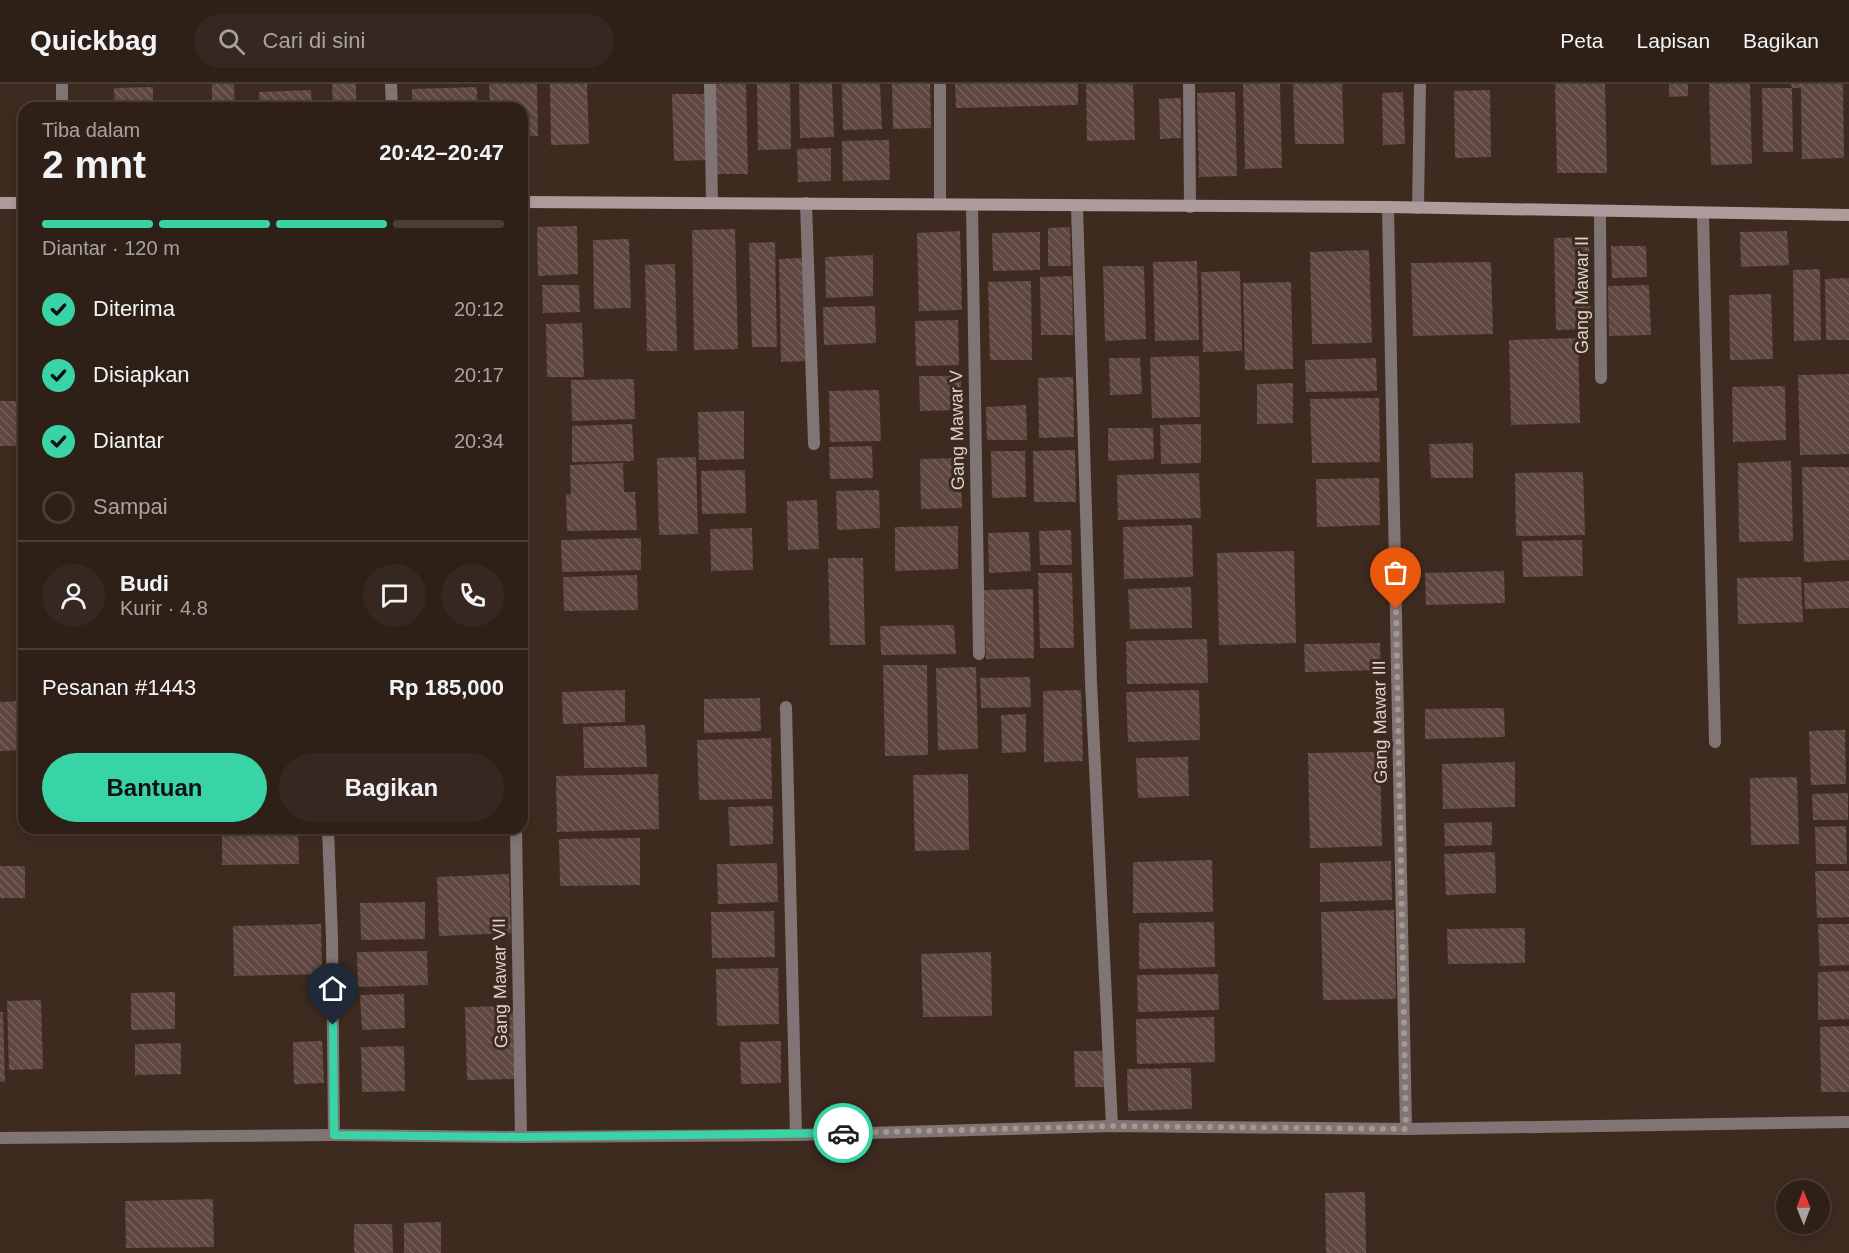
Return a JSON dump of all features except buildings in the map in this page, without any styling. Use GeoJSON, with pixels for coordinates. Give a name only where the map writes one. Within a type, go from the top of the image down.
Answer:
{"type":"FeatureCollection","features":[{"type":"Feature","properties":{"kind":"street"},"geometry":{"type":"LineString","coordinates":[[62,84],[62,102]]}},
{"type":"Feature","properties":{"kind":"street"},"geometry":{"type":"LineString","coordinates":[[391,84],[392,102]]}},
{"type":"Feature","properties":{"kind":"street"},"geometry":{"type":"LineString","coordinates":[[710,84],[712,202]]}},
{"type":"Feature","properties":{"kind":"street"},"geometry":{"type":"LineString","coordinates":[[940,84],[940,204]]}},
{"type":"Feature","properties":{"kind":"street"},"geometry":{"type":"LineString","coordinates":[[1189,84],[1190,207]]}},
{"type":"Feature","properties":{"kind":"street"},"geometry":{"type":"LineString","coordinates":[[1418,208],[1420,84]]}},
{"type":"Feature","properties":{"kind":"street"},"geometry":{"type":"LineString","coordinates":[[528,202],[1388,207],[1849,215]]}},
{"type":"Feature","properties":{"kind":"street"},"geometry":{"type":"LineString","coordinates":[[0,203],[18,203]]}},
{"type":"Feature","properties":{"kind":"street"},"geometry":{"type":"LineString","coordinates":[[806,203],[814,444]]}},
{"type":"Feature","properties":{"kind":"street","name":"Gang Mawar V"},"geometry":{"type":"LineString","coordinates":[[972,205],[979,654]]}},
{"type":"Feature","properties":{"kind":"street"},"geometry":{"type":"LineString","coordinates":[[1077,206],[1092,694],[1112,1126]]}},
{"type":"Feature","properties":{"kind":"street","name":"Gang Mawar III"},"geometry":{"type":"LineString","coordinates":[[1388,207],[1406,1129]]}},
{"type":"Feature","properties":{"kind":"street","name":"Gang Mawar II"},"geometry":{"type":"LineString","coordinates":[[1600,212],[1601,378]]}},
{"type":"Feature","properties":{"kind":"street"},"geometry":{"type":"LineString","coordinates":[[1703,214],[1715,742]]}},
{"type":"Feature","properties":{"kind":"street"},"geometry":{"type":"LineString","coordinates":[[786,707],[796,1134]]}},
{"type":"Feature","properties":{"kind":"street"},"geometry":{"type":"LineString","coordinates":[[328,834],[334,1135]]}},
{"type":"Feature","properties":{"kind":"street","name":"Gang Mawar VII"},"geometry":{"type":"LineString","coordinates":[[516,834],[521,1137]]}},
{"type":"Feature","properties":{"kind":"street"},"geometry":{"type":"LineString","coordinates":[[0,1138],[334,1135],[521,1137],[796,1134],[1112,1126],[1406,1129],[1849,1122]]}},
{"type":"Feature","properties":{"kind":"way so far"},"geometry":{"type":"LineString","coordinates":[[843,1133],[1112,1126],[1406,1129],[1396,609]]}},
{"type":"Feature","properties":{"kind":"route"},"geometry":{"type":"LineString","coordinates":[[333,1025],[334,1135],[521,1137],[843,1133]]}}]}
